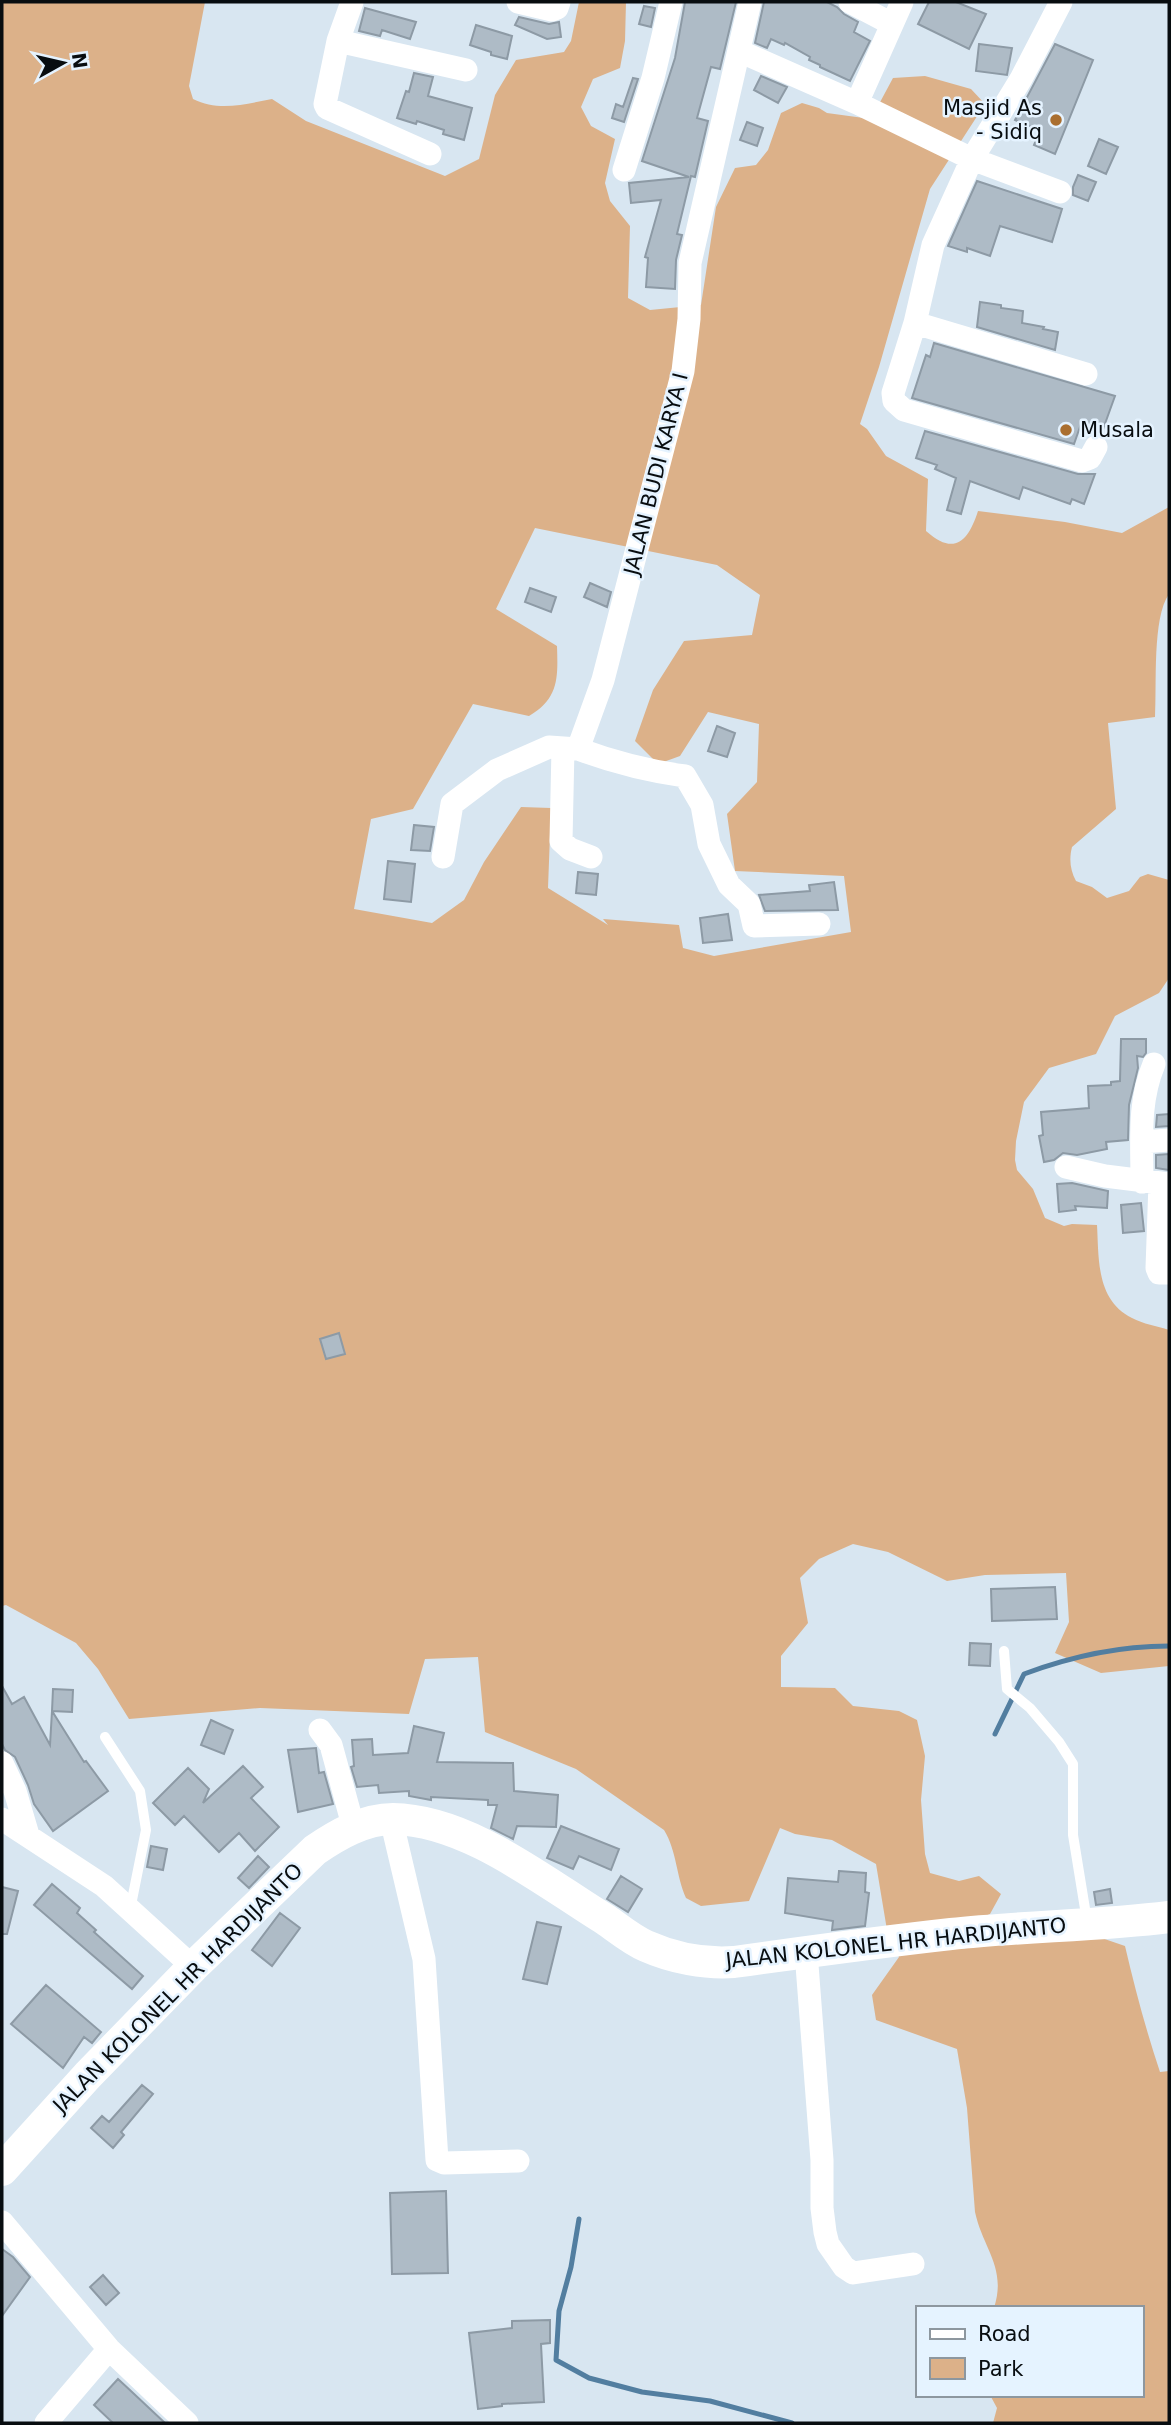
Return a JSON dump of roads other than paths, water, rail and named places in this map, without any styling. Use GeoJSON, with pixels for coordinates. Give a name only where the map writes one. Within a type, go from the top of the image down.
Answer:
{"type":"FeatureCollection","features":[{"type":"Feature","properties":{"kind":"main road","name":"JALAN KOLONEL HR HARDIJANTO"},"geometry":{"type":"LineString","coordinates":[[2,2170],[88,2075],[192,1967],[314,1850],[336,1836],[391,1819],[432,1824],[474,1841],[533,1873],[645,1946],[696,1961],[714,1963],[951,1934],[1121,1923],[1169,1917]]}},
{"type":"Feature","properties":{"kind":"street"},"geometry":{"type":"LineString","coordinates":[[352,2],[338,41],[325,104],[327,108],[430,154]]}},
{"type":"Feature","properties":{"kind":"street"},"geometry":{"type":"LineString","coordinates":[[518,2],[552,10],[557,8],[559,2]]}},
{"type":"Feature","properties":{"kind":"street"},"geometry":{"type":"LineString","coordinates":[[624,170],[653,78],[671,2]]}},
{"type":"Feature","properties":{"kind":"street","name":"JALAN BUDI KARYA I"},"geometry":{"type":"LineString","coordinates":[[591,857],[570,849],[561,841],[571,748],[603,680],[683,371],[690,319],[690,263],[750,2]]}},
{"type":"Feature","properties":{"kind":"street"},"geometry":{"type":"LineString","coordinates":[[850,2],[892,24]]}},
{"type":"Feature","properties":{"kind":"street"},"geometry":{"type":"LineString","coordinates":[[857,103],[902,2]]}},
{"type":"Feature","properties":{"kind":"street"},"geometry":{"type":"LineString","coordinates":[[1061,2],[1021,79],[972,159],[933,244],[915,323],[892,393],[894,401],[904,410],[1082,461],[1090,458],[1096,447]]}},
{"type":"Feature","properties":{"kind":"street"},"geometry":{"type":"LineString","coordinates":[[338,41],[466,70]]}},
{"type":"Feature","properties":{"kind":"street"},"geometry":{"type":"LineString","coordinates":[[739,51],[857,103],[972,159],[1060,192]]}},
{"type":"Feature","properties":{"kind":"street"},"geometry":{"type":"LineString","coordinates":[[915,323],[1086,374]]}},
{"type":"Feature","properties":{"kind":"street"},"geometry":{"type":"LineString","coordinates":[[443,857],[452,804],[497,770],[549,747],[571,748],[654,772],[685,776],[702,805],[709,844],[729,885],[749,904],[754,926],[819,924]]}},
{"type":"Feature","properties":{"kind":"street"},"geometry":{"type":"LineString","coordinates":[[1154,1064],[1144,1093],[1142,1142],[1157,1183],[1157,1268],[1159,1273],[1169,1273]]}},
{"type":"Feature","properties":{"kind":"street"},"geometry":{"type":"LineString","coordinates":[[1142,1142],[1169,1140]]}},
{"type":"Feature","properties":{"kind":"street"},"geometry":{"type":"LineString","coordinates":[[1066,1167],[1105,1177],[1157,1183]]}},
{"type":"Feature","properties":{"kind":"street"},"geometry":{"type":"LineString","coordinates":[[320,1730],[331,1745],[354,1829]]}},
{"type":"Feature","properties":{"kind":"street"},"geometry":{"type":"LineString","coordinates":[[2,1763],[15,1791],[28,1835]]}},
{"type":"Feature","properties":{"kind":"street"},"geometry":{"type":"LineString","coordinates":[[2,1819],[104,1886],[192,1967]]}},
{"type":"Feature","properties":{"kind":"street"},"geometry":{"type":"LineString","coordinates":[[391,1819],[424,1959],[437,2160],[444,2163],[518,2161]]}},
{"type":"Feature","properties":{"kind":"street"},"geometry":{"type":"LineString","coordinates":[[806,1952],[822,2160],[822,2208],[828,2244],[845,2267],[853,2273],[913,2264]]}},
{"type":"Feature","properties":{"kind":"street"},"geometry":{"type":"LineString","coordinates":[[4,2228],[109,2349],[187,2423]]}},
{"type":"Feature","properties":{"kind":"street"},"geometry":{"type":"LineString","coordinates":[[46,2423],[109,2349]]}},
{"type":"Feature","properties":{"kind":"lane"},"geometry":{"type":"LineString","coordinates":[[1004,1651],[1007,1689],[1020,1699],[1059,1742],[1073,1764],[1073,1835],[1088,1924]]}},
{"type":"Feature","properties":{"kind":"lane"},"geometry":{"type":"LineString","coordinates":[[105,1737],[140,1791],[146,1830],[130,1910]]}},
{"type":"Feature","properties":{"kind":"waterway"},"geometry":{"type":"LineString","coordinates":[[995,1734],[1024,1674],[1095,1653],[1169,1646]]}},
{"type":"Feature","properties":{"kind":"waterway"},"geometry":{"type":"LineString","coordinates":[[579,2219],[571,2267],[559,2311],[556,2360],[589,2378],[642,2392],[710,2401],[792,2423]]}},
{"type":"Feature","properties":{"kind":"place","name":"Masjid As - Sidiq"},"geometry":{"type":"Point","coordinates":[1056,120]}},
{"type":"Feature","properties":{"kind":"place","name":"Musala"},"geometry":{"type":"Point","coordinates":[1066,430]}}]}
